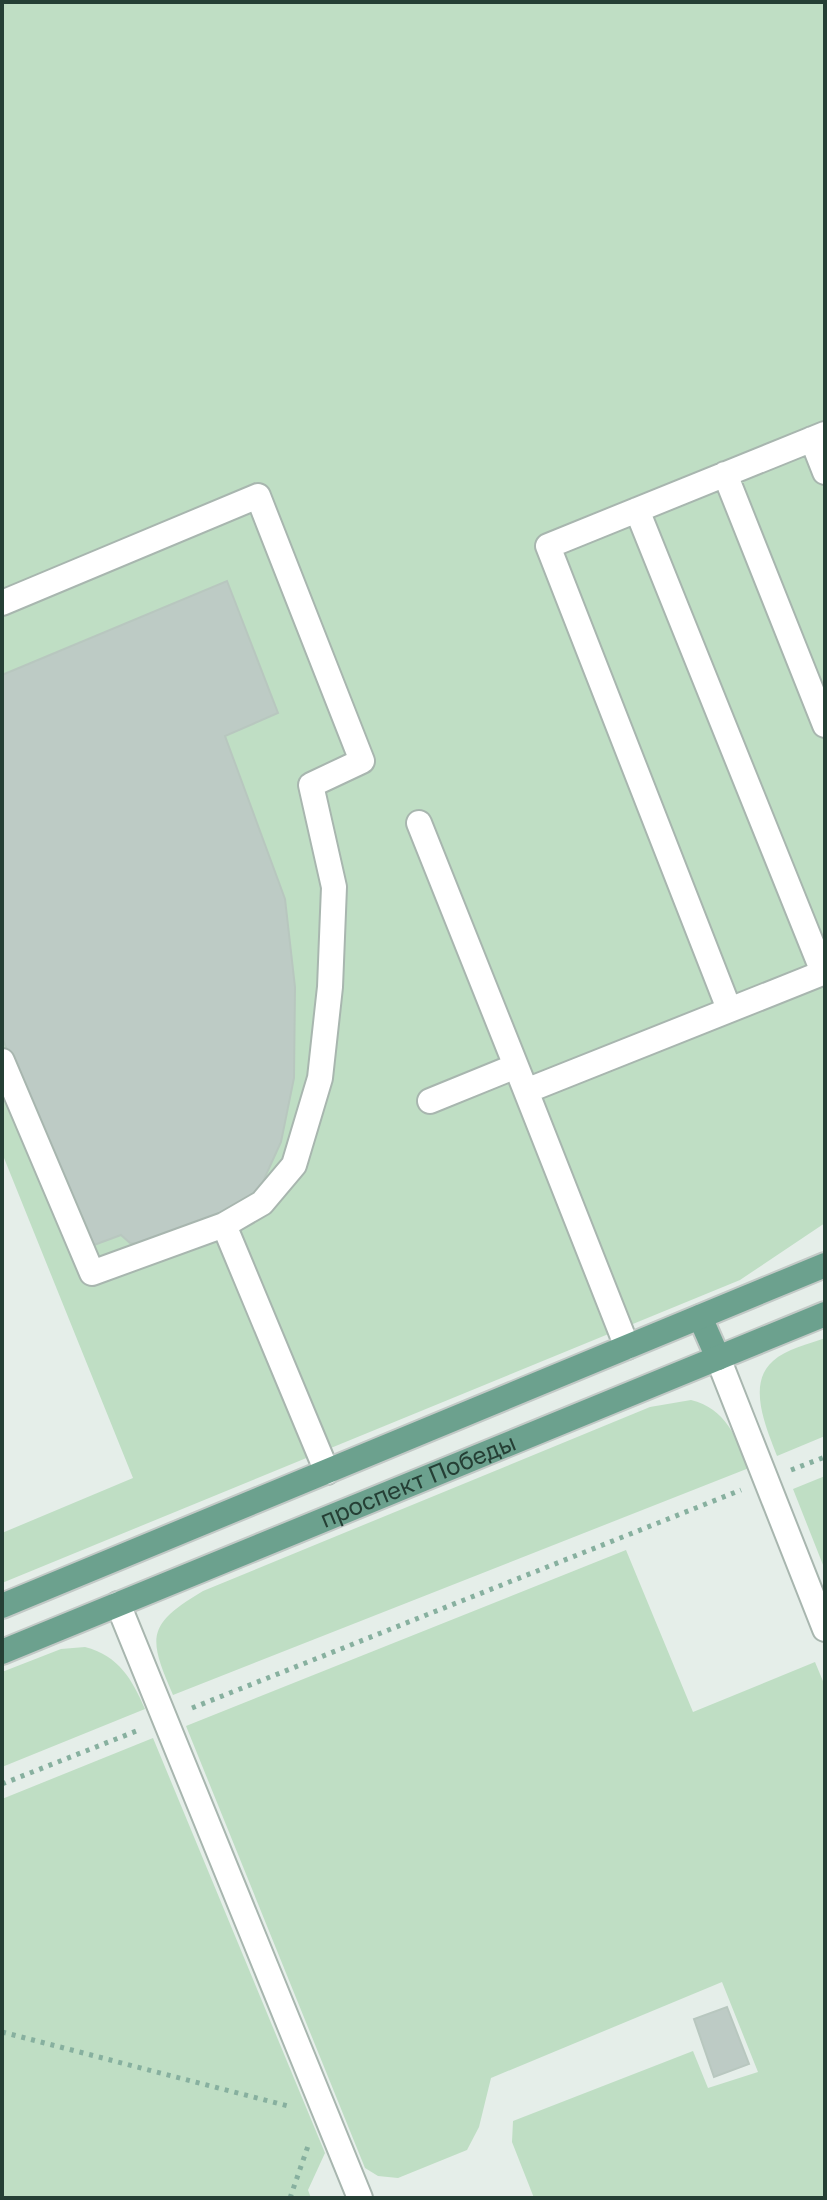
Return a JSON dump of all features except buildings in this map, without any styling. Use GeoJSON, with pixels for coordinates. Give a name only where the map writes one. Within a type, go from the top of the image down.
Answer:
{"type":"FeatureCollection","features":[{"type":"Feature","properties":{"kind":"main road","name":"проспект Победы"},"geometry":{"type":"LineString","coordinates":[[2,1606],[825,1265]]}},
{"type":"Feature","properties":{"kind":"main road","name":"проспект Победы"},"geometry":{"type":"LineString","coordinates":[[2,1652],[825,1314]]}},
{"type":"Feature","properties":{"kind":"main road"},"geometry":{"type":"LineString","coordinates":[[700,1317],[718,1358]]}},
{"type":"Feature","properties":{"kind":"main road"},"geometry":{"type":"LineString","coordinates":[[103,1564],[118,1604]]}},
{"type":"Feature","properties":{"kind":"lane"},"geometry":{"type":"LineString","coordinates":[[729,1009],[548,546],[818,437],[825,472]]}},
{"type":"Feature","properties":{"kind":"lane"},"geometry":{"type":"LineString","coordinates":[[725,474],[825,725]]}},
{"type":"Feature","properties":{"kind":"lane"},"geometry":{"type":"LineString","coordinates":[[2,603],[258,496],[362,761],[311,785],[334,887],[330,987],[320,1078],[294,1165],[262,1203],[224,1225],[92,1273],[2,1061]]}},
{"type":"Feature","properties":{"kind":"lane"},"geometry":{"type":"LineString","coordinates":[[526,1091],[824,972],[637,510]]}},
{"type":"Feature","properties":{"kind":"lane"},"geometry":{"type":"LineString","coordinates":[[419,823],[627,1347]]}},
{"type":"Feature","properties":{"kind":"lane"},"geometry":{"type":"LineString","coordinates":[[430,1101],[516,1066]]}},
{"type":"Feature","properties":{"kind":"lane"},"geometry":{"type":"LineString","coordinates":[[224,1225],[327,1472]]}},
{"type":"Feature","properties":{"kind":"lane"},"geometry":{"type":"LineString","coordinates":[[718,1358],[825,1629]]}},
{"type":"Feature","properties":{"kind":"lane"},"geometry":{"type":"LineString","coordinates":[[118,1604],[360,2198]]}},
{"type":"Feature","properties":{"kind":"path"},"geometry":{"type":"LineString","coordinates":[[2,1784],[825,1457]]}},
{"type":"Feature","properties":{"kind":"path"},"geometry":{"type":"LineString","coordinates":[[2,2032],[293,2107]]}},
{"type":"Feature","properties":{"kind":"green space"},"geometry":{"type":"Polygon","coordinates":[[[2,2],[825,2],[825,1223],[740,1280],[2,1583],[2,1533],[133,1478],[2,1153],[2,2]]]}},
{"type":"Feature","properties":{"kind":"green space"},"geometry":{"type":"Polygon","coordinates":[[[825,1338],[825,1436],[777,1456],[761,1407],[761,1382],[765,1371],[784,1353],[825,1338]]]}},
{"type":"Feature","properties":{"kind":"green space"},"geometry":{"type":"Polygon","coordinates":[[[691,1400],[703,1404],[721,1417],[734,1435],[749,1468],[173,1695],[159,1659],[157,1634],[171,1613],[203,1591],[650,1407],[691,1400]]]}},
{"type":"Feature","properties":{"kind":"green space"},"geometry":{"type":"Polygon","coordinates":[[[825,1476],[825,1570],[793,1489],[825,1476]]]}},
{"type":"Feature","properties":{"kind":"green space"},"geometry":{"type":"Polygon","coordinates":[[[626,1550],[693,1712],[815,1662],[825,1686],[825,2198],[534,2198],[512,2142],[513,2121],[693,2051],[708,2088],[758,2072],[722,1982],[491,2078],[479,2127],[467,2150],[398,2178],[378,2176],[365,2168],[186,1726],[626,1550]]]}},
{"type":"Feature","properties":{"kind":"green space"},"geometry":{"type":"Polygon","coordinates":[[[85,1647],[107,1656],[123,1670],[145,1709],[2,1767],[2,1672],[61,1649],[85,1647]]]}},
{"type":"Feature","properties":{"kind":"green space"},"geometry":{"type":"Polygon","coordinates":[[[153,1738],[325,2153],[308,2190],[311,2198],[2,2198],[2,1799],[153,1738]]]}}]}
